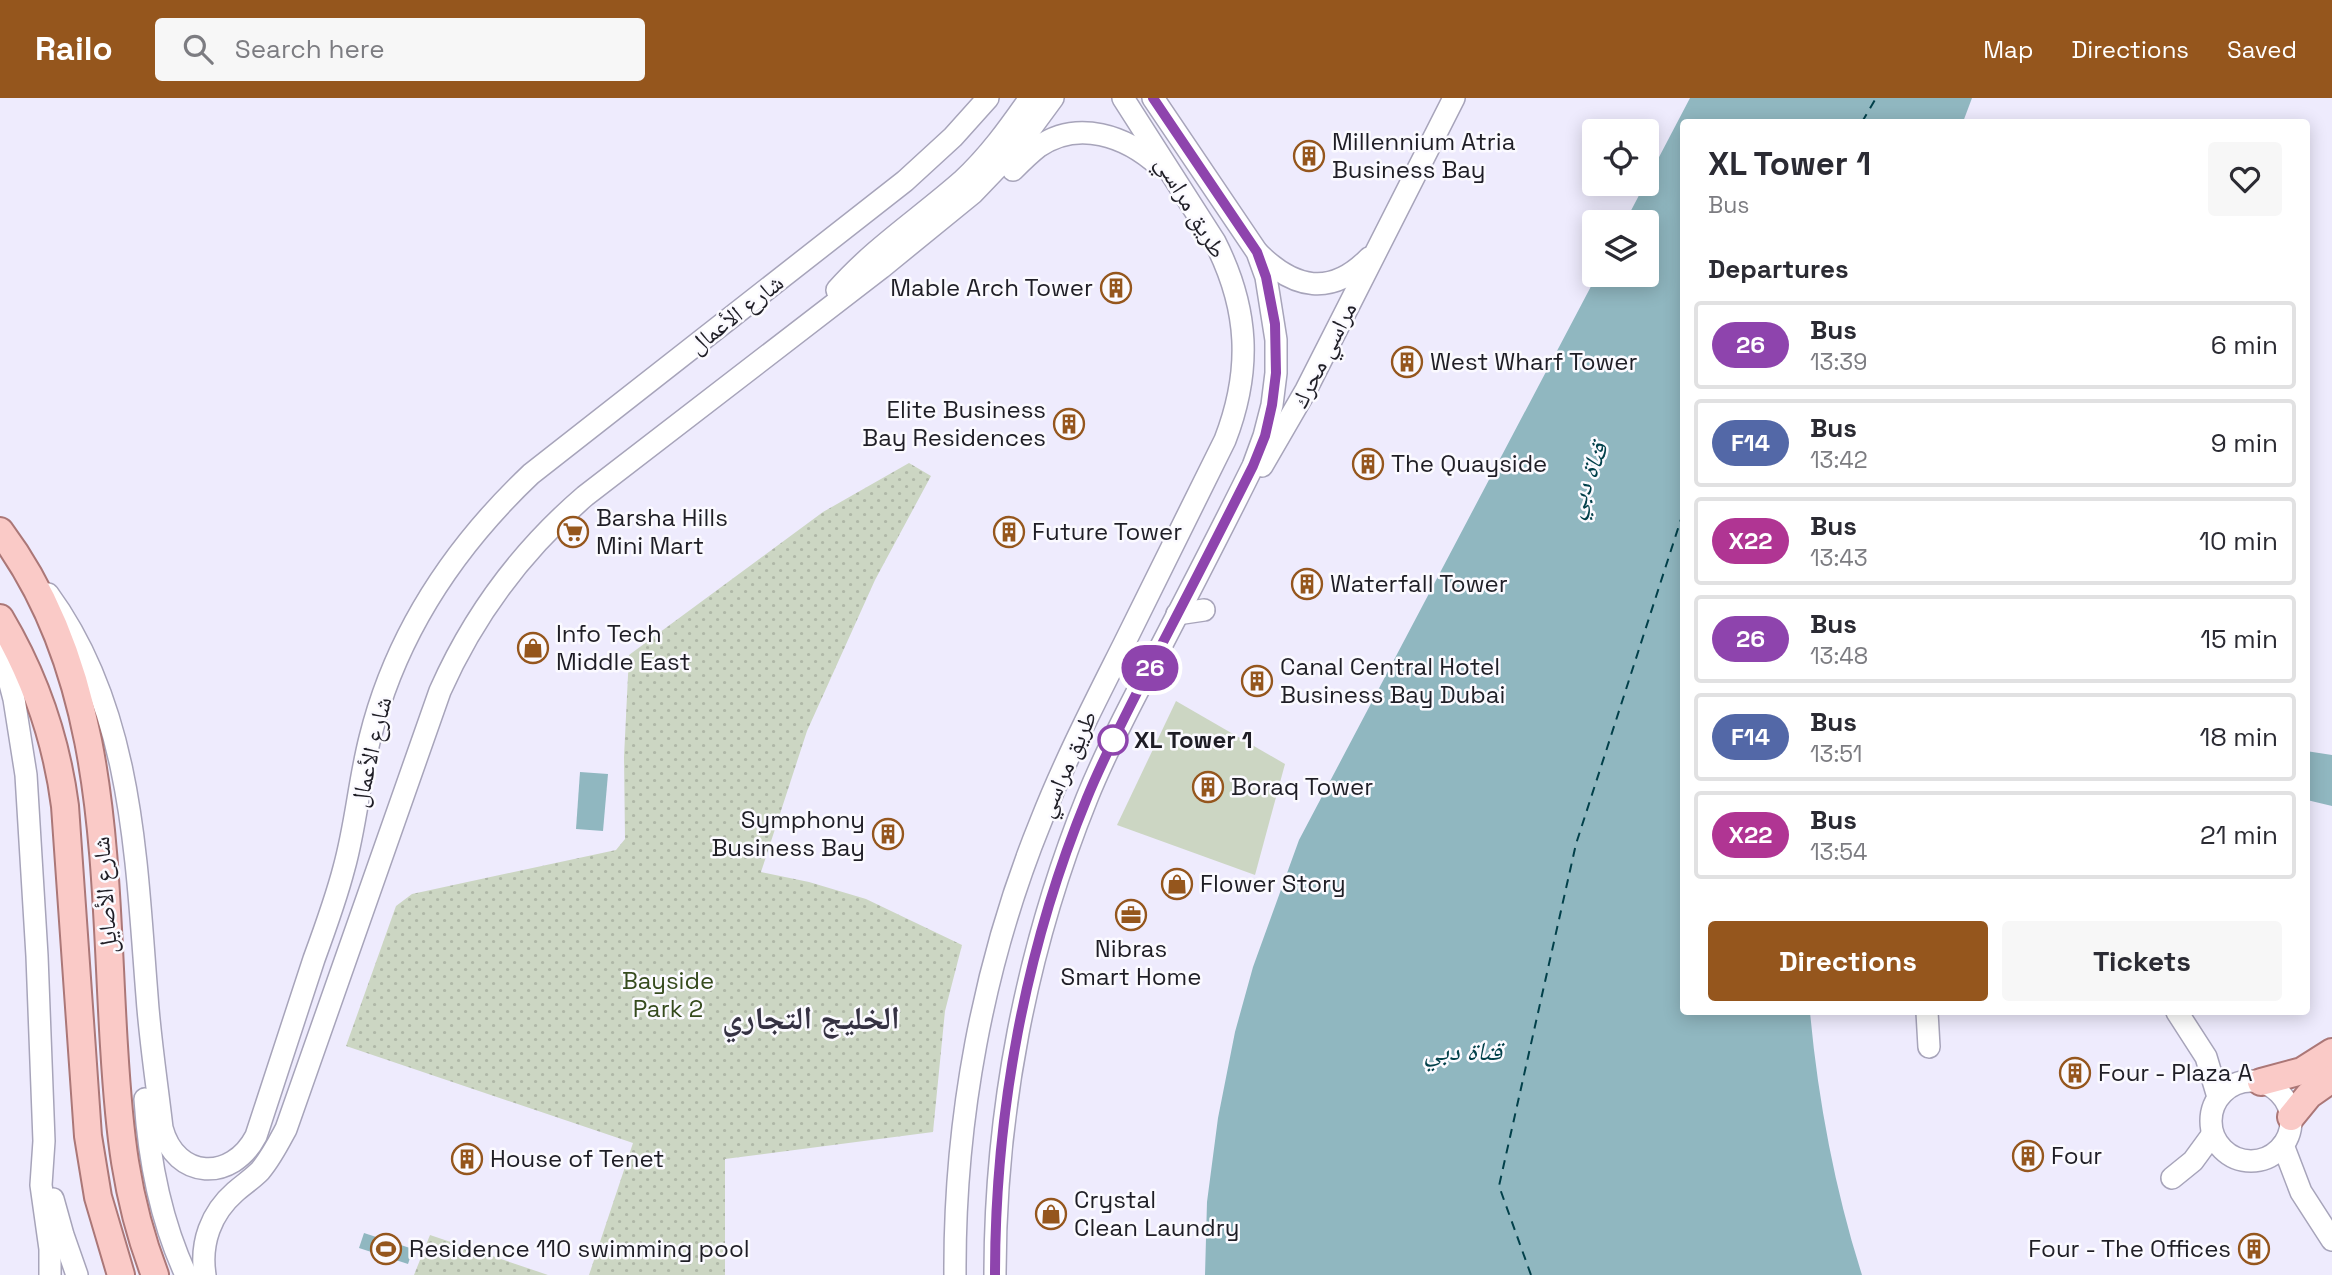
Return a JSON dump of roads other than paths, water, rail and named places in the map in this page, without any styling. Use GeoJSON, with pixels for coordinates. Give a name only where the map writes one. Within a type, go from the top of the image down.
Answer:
{"type":"FeatureCollection","features":[{"type":"Feature","properties":{"kind":"main road","name":"شارع الأصايل"},"geometry":{"type":"LineString","coordinates":[[0,531],[20,558],[53,623],[78,692],[94,763],[99,799],[120,1133],[136,1219],[155,1275]]}},
{"type":"Feature","properties":{"kind":"main road","name":"شارع الأصايل"},"geometry":{"type":"LineString","coordinates":[[0,618],[32,677],[47,718],[61,773],[88,1136],[98,1197],[121,1275]]}},
{"type":"Feature","properties":{"kind":"main road"},"geometry":{"type":"LineString","coordinates":[[2249,1082],[2302,1071],[2332,1052]]}},
{"type":"Feature","properties":{"kind":"main road"},"geometry":{"type":"LineString","coordinates":[[2291,1117],[2309,1095],[2332,1080]]}},
{"type":"Feature","properties":{"kind":"street"},"geometry":{"type":"LineString","coordinates":[[809,324],[866,259],[975,168],[1030,98]]}},
{"type":"Feature","properties":{"kind":"street","name":"شارع الأعمال"},"geometry":{"type":"LineString","coordinates":[[205,1275],[205,1241],[216,1214],[225,1202],[261,1169],[286,1129],[440,691],[483,610],[519,560],[577,502],[881,268],[988,178],[1017,147],[1053,98]]}},
{"type":"Feature","properties":{"kind":"street","name":"طريق مراسي"},"geometry":{"type":"LineString","coordinates":[[955,1275],[959,1171],[970,1080],[994,967],[1016,890],[1062,771],[1225,440],[1239,397],[1243,328],[1233,284],[1215,242],[1123,98]]}},
{"type":"Feature","properties":{"kind":"street","name":"طريق مراسي"},"geometry":{"type":"LineString","coordinates":[[1002,1264],[997,1198],[1008,1096],[1026,994],[1041,931],[1087,796],[1108,749],[1239,495],[1265,436],[1272,405],[1276,373],[1273,308],[1257,252],[1153,98]]}},
{"type":"Feature","properties":{"kind":"street","name":"مراسي محرك"},"geometry":{"type":"LineString","coordinates":[[1239,495],[1272,452],[1454,98]]}},
{"type":"Feature","properties":{"kind":"street","name":"شارع الأعمال"},"geometry":{"type":"LineString","coordinates":[[156,1136],[186,1163],[213,1169],[227,1166],[239,1159],[256,1136],[344,872],[370,738],[394,663],[424,604],[452,560],[476,530],[531,474],[880,202],[929,160],[983,103]]}},
{"type":"Feature","properties":{"kind":"street"},"geometry":{"type":"LineString","coordinates":[[881,268],[967,211],[1037,147],[1061,136],[1088,133],[1128,143],[1179,184]]}},
{"type":"Feature","properties":{"kind":"street","name":"مراسي محرك"},"geometry":{"type":"LineString","coordinates":[[1257,252],[1286,277],[1301,283],[1318,284],[1334,282],[1349,275],[1380,246]]}},
{"type":"Feature","properties":{"kind":"street","name":"شارع الأعمال"},"geometry":{"type":"LineString","coordinates":[[20,558],[71,629],[96,684],[116,743],[132,823],[148,1010],[159,1203],[186,1275]]}},
{"type":"Feature","properties":{"kind":"street"},"geometry":{"type":"LineString","coordinates":[[1177,614],[1204,610]]}},
{"type":"Feature","properties":{"kind":"street"},"geometry":{"type":"LineString","coordinates":[[0,646],[14,699],[26,775],[44,1141],[41,1185],[50,1249],[50,1275]]}},
{"type":"Feature","properties":{"kind":"street"},"geometry":{"type":"LineString","coordinates":[[1927,1015],[1930,1047]]}},
{"type":"Feature","properties":{"kind":"street"},"geometry":{"type":"LineString","coordinates":[[2179,1015],[2215,1067],[2249,1082],[2270,1085],[2285,1098],[2291,1117],[2288,1136],[2277,1152],[2263,1160],[2240,1160],[2218,1143],[2211,1115],[2224,1090],[2249,1082]]}},
{"type":"Feature","properties":{"kind":"street"},"geometry":{"type":"LineString","coordinates":[[2206,1057],[2218,1097]]}},
{"type":"Feature","properties":{"kind":"street"},"geometry":{"type":"LineString","coordinates":[[44,1141],[56,1212],[74,1266]]}},
{"type":"Feature","properties":{"kind":"street"},"geometry":{"type":"LineString","coordinates":[[2172,1178],[2218,1143]]}},
{"type":"Feature","properties":{"kind":"street"},"geometry":{"type":"LineString","coordinates":[[2283,1145],[2301,1192],[2332,1240]]}},
{"type":"Feature","properties":{"kind":"street"},"geometry":{"type":"LineString","coordinates":[[2263,1160],[2301,1192]]}},
{"type":"Feature","properties":{"kind":"water","name":"قناة دبي"},"geometry":{"type":"Polygon","coordinates":[[[1690,98],[1972,98],[1964,119],[1680,119],[1680,1015],[1810,1015],[1829,1145],[1862,1275],[1205,1275],[1207,1202],[1218,1118],[1235,1032],[1253,967],[1299,840],[1591,287],[1659,287],[1659,210],[1631,210],[1639,196],[1659,196],[1659,157],[1690,98]]]}},
{"type":"Feature","properties":{"kind":"water"},"geometry":{"type":"Polygon","coordinates":[[[2310,752],[2332,755],[2332,806],[2310,801],[2310,752]]]}},
{"type":"Feature","properties":{"kind":"water"},"geometry":{"type":"Polygon","coordinates":[[[580,772],[608,774],[603,831],[576,829],[580,772]]]}},
{"type":"Feature","properties":{"kind":"water","name":"Residence 110 swimming pool"},"geometry":{"type":"Polygon","coordinates":[[[364,1233],[413,1249],[408,1264],[359,1248],[364,1233]]]}},
{"type":"Feature","properties":{"kind":"place","name":"Millennium Atria Business Bay"},"geometry":{"type":"Point","coordinates":[1309,156]}},
{"type":"Feature","properties":{"kind":"place","name":"Mable Arch Tower"},"geometry":{"type":"Point","coordinates":[1116,288]}},
{"type":"Feature","properties":{"kind":"place","name":"West Wharf Tower"},"geometry":{"type":"Point","coordinates":[1407,362]}},
{"type":"Feature","properties":{"kind":"place","name":"Elite Business Bay Residences"},"geometry":{"type":"Point","coordinates":[1069,424]}},
{"type":"Feature","properties":{"kind":"place","name":"The Quayside"},"geometry":{"type":"Point","coordinates":[1368,464]}},
{"type":"Feature","properties":{"kind":"place","name":"Barsha Hills Mini Mart"},"geometry":{"type":"Point","coordinates":[573,532]}},
{"type":"Feature","properties":{"kind":"place","name":"Future Tower"},"geometry":{"type":"Point","coordinates":[1009,532]}},
{"type":"Feature","properties":{"kind":"place","name":"Waterfall Tower"},"geometry":{"type":"Point","coordinates":[1307,584]}},
{"type":"Feature","properties":{"kind":"place","name":"Info Tech Middle East"},"geometry":{"type":"Point","coordinates":[533,648]}},
{"type":"Feature","properties":{"kind":"place","name":"Canal Central Hotel Business Bay Dubai"},"geometry":{"type":"Point","coordinates":[1257,681]}},
{"type":"Feature","properties":{"kind":"place","name":"XL Tower 1"},"geometry":{"type":"Point","coordinates":[1113,740]}},
{"type":"Feature","properties":{"kind":"place","name":"Boraq Tower"},"geometry":{"type":"Point","coordinates":[1208,787]}},
{"type":"Feature","properties":{"kind":"place","name":"Symphony Business Bay"},"geometry":{"type":"Point","coordinates":[888,834]}},
{"type":"Feature","properties":{"kind":"place","name":"Flower Story"},"geometry":{"type":"Point","coordinates":[1177,884]}},
{"type":"Feature","properties":{"kind":"place","name":"Nibras Smart Home"},"geometry":{"type":"Point","coordinates":[1131,915]}},
{"type":"Feature","properties":{"kind":"place","name":"Four - Plaza A"},"geometry":{"type":"Point","coordinates":[2075,1073]}},
{"type":"Feature","properties":{"kind":"place","name":"Four"},"geometry":{"type":"Point","coordinates":[2028,1156]}},
{"type":"Feature","properties":{"kind":"place","name":"House of Tenet"},"geometry":{"type":"Point","coordinates":[467,1159]}},
{"type":"Feature","properties":{"kind":"place","name":"Crystal Clean Laundry"},"geometry":{"type":"Point","coordinates":[1051,1214]}},
{"type":"Feature","properties":{"kind":"place","name":"Residence 110 swimming pool"},"geometry":{"type":"Point","coordinates":[386,1249]}},
{"type":"Feature","properties":{"kind":"place","name":"Four - The Offices"},"geometry":{"type":"Point","coordinates":[2254,1249]}},
{"type":"Feature","properties":{"kind":"district","name":"الخليج التجاري"},"geometry":{"type":"Point","coordinates":[811,1018]}},
{"type":"Feature","properties":{"kind":"park label","name":"Bayside Park 2"},"geometry":{"type":"Point","coordinates":[668,995]}}]}
